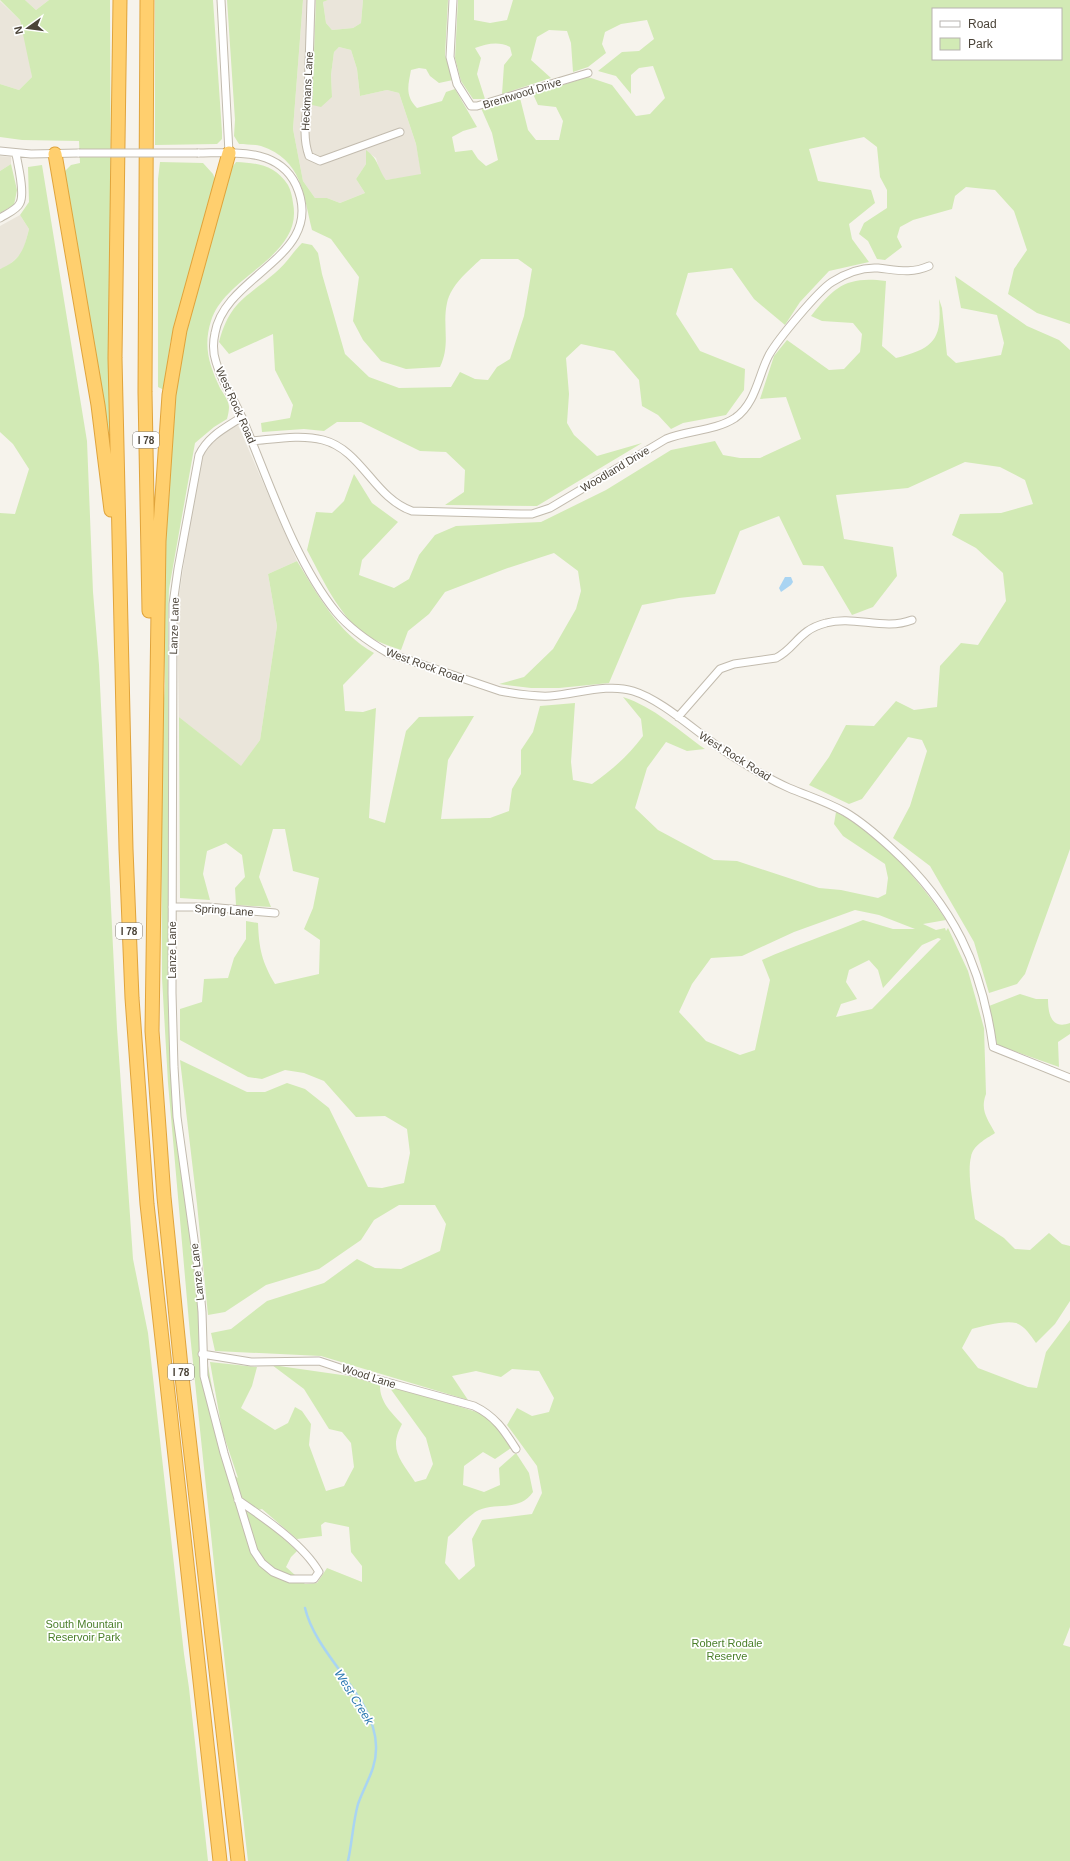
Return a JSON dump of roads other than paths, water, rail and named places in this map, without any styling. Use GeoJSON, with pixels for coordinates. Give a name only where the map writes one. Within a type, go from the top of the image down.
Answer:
{"type":"FeatureCollection","features":[{"type":"Feature","properties":{"kind":"highway","name":"I 78"},"geometry":{"type":"LineString","coordinates":[[120,0],[115,358],[126,849],[132,998],[147,1204],[220,1861]]}},
{"type":"Feature","properties":{"kind":"highway","name":"I 78"},"geometry":{"type":"LineString","coordinates":[[147,0],[145,392],[154,880],[152,1031],[164,1197],[182,1377],[238,1861]]}},
{"type":"Feature","properties":{"kind":"highway"},"geometry":{"type":"LineString","coordinates":[[154,880],[159,541],[169,395],[174,355],[180,330],[228,153]]}},
{"type":"Feature","properties":{"kind":"highway"},"geometry":{"type":"LineString","coordinates":[[55,154],[98,405],[109,491],[116,576],[120,740],[126,849]]}},
{"type":"Feature","properties":{"kind":"street"},"geometry":{"type":"LineString","coordinates":[[221,0],[228,153]]}},
{"type":"Feature","properties":{"kind":"street","name":"Heckmans Lane"},"geometry":{"type":"LineString","coordinates":[[311,0],[308,100],[304,127],[305,140],[309,156],[320,161],[400,132]]}},
{"type":"Feature","properties":{"kind":"street","name":"Brentwood Drive"},"geometry":{"type":"LineString","coordinates":[[453,0],[450,58],[457,84],[471,106],[477,106],[588,73]]}},
{"type":"Feature","properties":{"kind":"street","name":"West Rock Road"},"geometry":{"type":"LineString","coordinates":[[0,151],[16,154],[228,153],[262,156],[282,166],[294,181],[299,192],[302,208],[300,227],[290,245],[231,301],[223,311],[216,326],[214,343],[216,362],[242,417],[290,531],[311,574],[336,612],[357,633],[372,644],[401,658],[500,691],[519,695],[550,696],[623,689],[642,694],[678,718],[712,744],[766,777],[844,811],[887,845],[930,888],[962,939],[977,976],[993,1048],[1070,1078]]}},
{"type":"Feature","properties":{"kind":"street"},"geometry":{"type":"LineString","coordinates":[[0,218],[17,208],[21,201],[22,194],[16,154]]}},
{"type":"Feature","properties":{"kind":"street","name":"Woodland Drive"},"geometry":{"type":"LineString","coordinates":[[252,441],[310,438],[333,443],[348,453],[388,498],[399,506],[412,511],[521,514],[539,512],[550,508],[666,439],[677,435],[718,426],[735,418],[750,402],[775,345],[822,291],[842,276],[860,270],[878,268],[912,272],[929,266]]}},
{"type":"Feature","properties":{"kind":"street","name":"Lanze Lane"},"geometry":{"type":"LineString","coordinates":[[238,1500],[282,1532],[307,1556],[319,1572],[317,1576],[314,1578],[290,1579],[273,1572],[262,1563],[254,1551],[238,1500],[214,1418],[204,1376],[202,1354],[202,1312],[198,1268],[178,1117],[174,1074],[172,993],[172,630],[176,577],[199,455],[203,446],[214,434],[242,417]]}},
{"type":"Feature","properties":{"kind":"street"},"geometry":{"type":"LineString","coordinates":[[678,718],[720,669],[734,664],[781,656],[799,636],[816,626],[838,621],[900,624],[912,620]]}},
{"type":"Feature","properties":{"kind":"street","name":"Spring Lane"},"geometry":{"type":"LineString","coordinates":[[172,907],[275,913]]}},
{"type":"Feature","properties":{"kind":"street","name":"Wood Lane"},"geometry":{"type":"LineString","coordinates":[[202,1354],[251,1362],[319,1361],[360,1375],[474,1406],[491,1416],[500,1425],[516,1449]]}},
{"type":"Feature","properties":{"kind":"water"},"geometry":{"type":"Polygon","coordinates":[[[785,577],[791,577],[793,582],[781,592],[779,588],[785,577]]]}},
{"type":"Feature","properties":{"kind":"waterway","name":"West Creek"},"geometry":{"type":"LineString","coordinates":[[305,1608],[311,1626],[321,1644],[366,1710],[373,1728],[376,1746],[375,1762],[358,1804],[348,1861]]}},
{"type":"Feature","properties":{"kind":"park label","name":"South Mountain Reservoir Park"},"geometry":{"type":"Point","coordinates":[84,1630]}},
{"type":"Feature","properties":{"kind":"park label","name":"Robert Rodale Reserve"},"geometry":{"type":"Point","coordinates":[727,1649]}}]}
